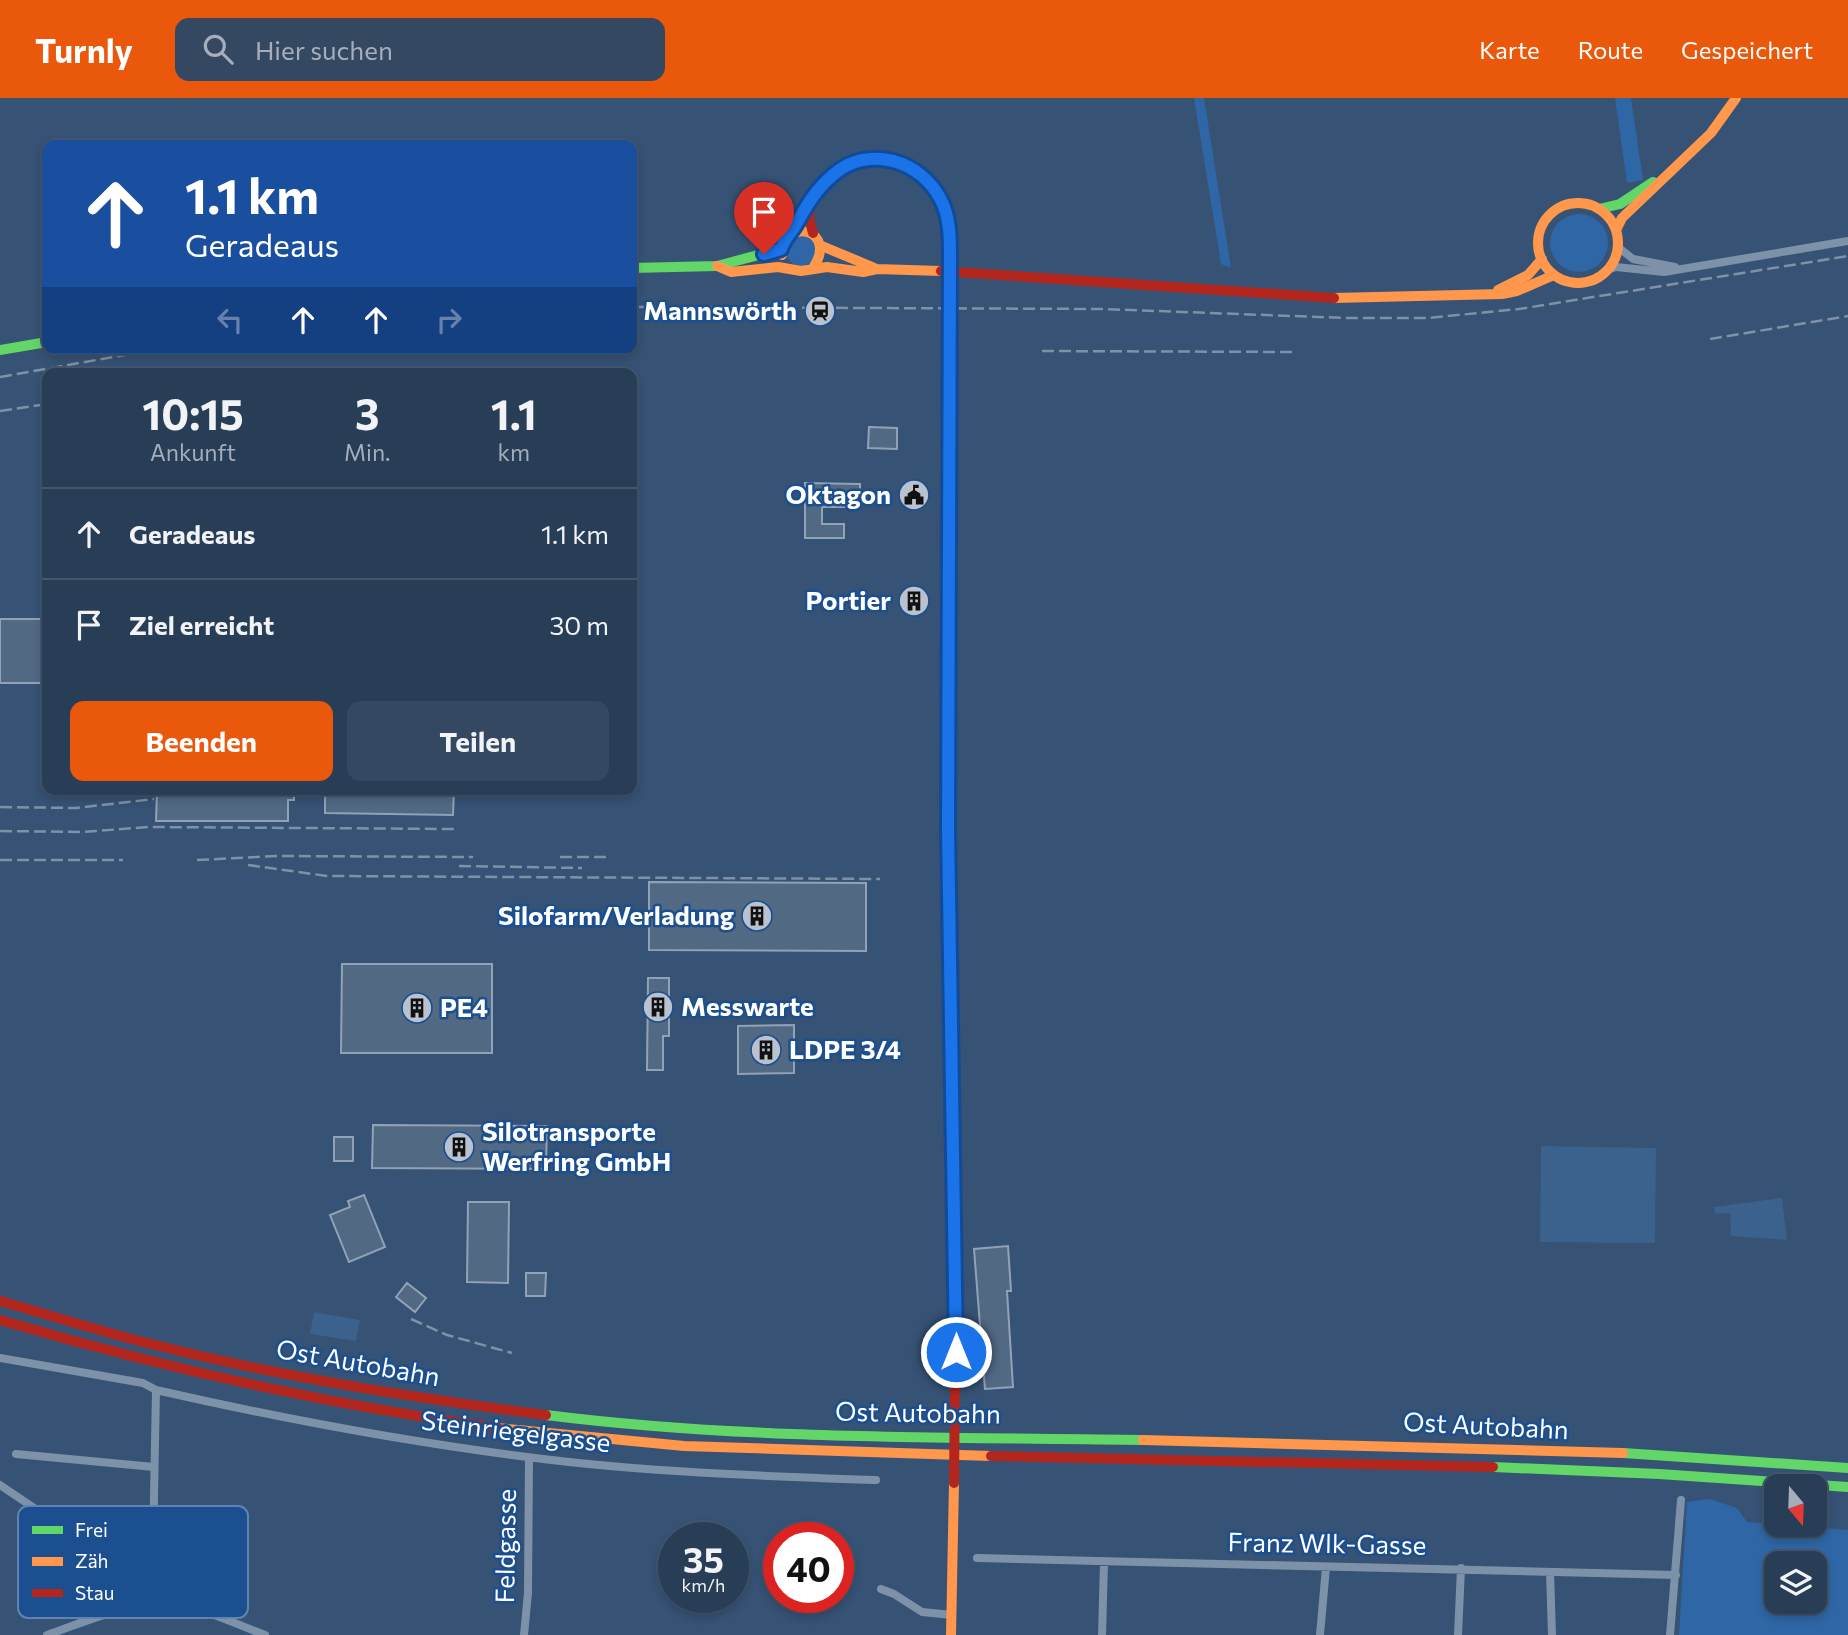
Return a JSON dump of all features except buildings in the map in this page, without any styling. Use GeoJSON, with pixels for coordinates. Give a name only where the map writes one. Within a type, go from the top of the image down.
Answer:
{"type":"FeatureCollection","features":[{"type":"Feature","properties":{"kind":"main road"},"geometry":{"type":"LineString","coordinates":[[1615,229],[1622,218],[1663,177],[1711,133],[1736,98]]}},
{"type":"Feature","properties":{"kind":"main road"},"geometry":{"type":"LineString","coordinates":[[789,267],[783,259],[781,249],[803,208],[835,173],[853,163],[874,158],[892,159],[913,168],[929,182],[942,200],[948,219],[950,257],[948,836],[956,1227],[951,1635]]}},
{"type":"Feature","properties":{"kind":"main road"},"geometry":{"type":"LineString","coordinates":[[1599,209],[1615,229],[1618,247],[1607,270],[1593,280],[1577,283],[1555,275],[1542,259],[1539,234],[1552,213],[1575,203],[1599,209],[1620,204],[1663,177]]}},
{"type":"Feature","properties":{"kind":"main road"},"geometry":{"type":"LineString","coordinates":[[811,199],[809,218],[813,233],[822,246],[864,261],[877,269]]}},
{"type":"Feature","properties":{"kind":"main road"},"geometry":{"type":"LineString","coordinates":[[789,234],[805,230],[813,233]]}},
{"type":"Feature","properties":{"kind":"main road"},"geometry":{"type":"LineString","coordinates":[[813,268],[822,254],[822,246]]}},
{"type":"Feature","properties":{"kind":"main road"},"geometry":{"type":"LineString","coordinates":[[637,268],[717,266],[781,249]]}},
{"type":"Feature","properties":{"kind":"main road"},"geometry":{"type":"LineString","coordinates":[[1493,293],[1525,278],[1535,270],[1542,259]]}},
{"type":"Feature","properties":{"kind":"main road"},"geometry":{"type":"LineString","coordinates":[[717,266],[731,272],[789,267],[801,271],[813,268],[863,272],[877,269],[942,271],[1337,298],[1493,293],[1506,295],[1555,275]]}},
{"type":"Feature","properties":{"kind":"main road"},"geometry":{"type":"LineString","coordinates":[[0,350],[42,343]]}},
{"type":"Feature","properties":{"kind":"main road","name":"Ost Autobahn"},"geometry":{"type":"LineString","coordinates":[[0,1301],[159,1346],[310,1379],[553,1416],[692,1429],[808,1434],[1388,1444],[1780,1462],[1848,1468]]}},
{"type":"Feature","properties":{"kind":"main road","name":"Ost Autobahn"},"geometry":{"type":"LineString","coordinates":[[0,1321],[152,1363],[307,1397],[412,1416],[562,1436],[807,1453],[1388,1462],[1778,1480],[1848,1487]]}},
{"type":"Feature","properties":{"kind":"street"},"geometry":{"type":"LineString","coordinates":[[1607,270],[1616,267],[1651,272],[1848,242]]}},
{"type":"Feature","properties":{"kind":"street"},"geometry":{"type":"LineString","coordinates":[[1618,247],[1633,259],[1681,268]]}},
{"type":"Feature","properties":{"kind":"street","name":"Steinriegelgasse"},"geometry":{"type":"LineString","coordinates":[[0,1358],[144,1383],[156,1390],[274,1417],[403,1440],[529,1458],[705,1473],[876,1480]]}},
{"type":"Feature","properties":{"kind":"street"},"geometry":{"type":"LineString","coordinates":[[153,1506],[156,1390]]}},
{"type":"Feature","properties":{"kind":"street"},"geometry":{"type":"LineString","coordinates":[[16,1454],[154,1468]]}},
{"type":"Feature","properties":{"kind":"street","name":"Feldgasse"},"geometry":{"type":"LineString","coordinates":[[524,1635],[528,1593],[529,1458]]}},
{"type":"Feature","properties":{"kind":"street"},"geometry":{"type":"LineString","coordinates":[[0,1485],[31,1506]]}},
{"type":"Feature","properties":{"kind":"street"},"geometry":{"type":"LineString","coordinates":[[1670,1635],[1681,1500]]}},
{"type":"Feature","properties":{"kind":"street","name":"Franz Wlk-Gasse"},"geometry":{"type":"LineString","coordinates":[[977,1558],[1676,1575]]}},
{"type":"Feature","properties":{"kind":"street"},"geometry":{"type":"LineString","coordinates":[[1102,1635],[1104,1562]]}},
{"type":"Feature","properties":{"kind":"street"},"geometry":{"type":"LineString","coordinates":[[1320,1635],[1326,1567]]}},
{"type":"Feature","properties":{"kind":"street"},"geometry":{"type":"LineString","coordinates":[[1458,1635],[1461,1569]]}},
{"type":"Feature","properties":{"kind":"street"},"geometry":{"type":"LineString","coordinates":[[1550,1572],[1552,1635]]}},
{"type":"Feature","properties":{"kind":"street"},"geometry":{"type":"LineString","coordinates":[[881,1589],[922,1612],[952,1615]]}},
{"type":"Feature","properties":{"kind":"street"},"geometry":{"type":"LineString","coordinates":[[47,1635],[105,1618]]}},
{"type":"Feature","properties":{"kind":"street"},"geometry":{"type":"LineString","coordinates":[[220,1618],[265,1635]]}},
{"type":"Feature","properties":{"kind":"shaded area"},"geometry":{"type":"Polygon","coordinates":[[[1194,98],[1204,98],[1231,268],[1221,264],[1194,98]]]}},
{"type":"Feature","properties":{"kind":"shaded area"},"geometry":{"type":"Polygon","coordinates":[[[1615,98],[1631,98],[1643,180],[1627,183],[1615,98]]]}},
{"type":"Feature","properties":{"kind":"shaded area"},"geometry":{"type":"Polygon","coordinates":[[[1573,214],[1585,214],[1600,222],[1608,237],[1608,249],[1600,264],[1585,272],[1573,272],[1558,264],[1550,249],[1550,237],[1558,222],[1573,214]]]}},
{"type":"Feature","properties":{"kind":"shaded area"},"geometry":{"type":"Polygon","coordinates":[[[801,236],[811,241],[816,251],[811,261],[801,266],[791,261],[786,251],[791,241],[801,236]]]}},
{"type":"Feature","properties":{"kind":"shaded area"},"geometry":{"type":"Polygon","coordinates":[[[1541,1146],[1656,1148],[1655,1243],[1540,1242],[1541,1146]]]}},
{"type":"Feature","properties":{"kind":"shaded area"},"geometry":{"type":"Polygon","coordinates":[[[1782,1198],[1787,1240],[1731,1236],[1730,1213],[1715,1214],[1714,1207],[1782,1198]]]}},
{"type":"Feature","properties":{"kind":"shaded area"},"geometry":{"type":"Polygon","coordinates":[[[314,1312],[360,1320],[356,1341],[310,1334],[314,1312]]]}},
{"type":"Feature","properties":{"kind":"shaded area"},"geometry":{"type":"Polygon","coordinates":[[[1710,1499],[1737,1508],[1747,1522],[1764,1523],[1764,1537],[1827,1537],[1827,1528],[1848,1530],[1848,1635],[1679,1635],[1687,1502],[1710,1499]]]}},
{"type":"Feature","properties":{"kind":"railway"},"geometry":{"type":"LineString","coordinates":[[637,307],[1103,309],[1346,318],[1428,318],[1519,309],[1848,256]]}},
{"type":"Feature","properties":{"kind":"railway"},"geometry":{"type":"LineString","coordinates":[[1710,339],[1848,316]]}},
{"type":"Feature","properties":{"kind":"railway"},"geometry":{"type":"LineString","coordinates":[[1042,351],[1292,352]]}},
{"type":"Feature","properties":{"kind":"railway"},"geometry":{"type":"LineString","coordinates":[[51,368],[130,354]]}},
{"type":"Feature","properties":{"kind":"railway"},"geometry":{"type":"LineString","coordinates":[[594,368],[599,367]]}},
{"type":"Feature","properties":{"kind":"railway"},"geometry":{"type":"LineString","coordinates":[[0,377],[42,370]]}},
{"type":"Feature","properties":{"kind":"railway"},"geometry":{"type":"LineString","coordinates":[[0,411],[42,405]]}},
{"type":"Feature","properties":{"kind":"railway"},"geometry":{"type":"LineString","coordinates":[[0,807],[76,808],[154,799]]}},
{"type":"Feature","properties":{"kind":"railway"},"geometry":{"type":"LineString","coordinates":[[0,831],[83,832],[148,827],[454,829]]}},
{"type":"Feature","properties":{"kind":"railway"},"geometry":{"type":"LineString","coordinates":[[197,860],[277,856],[473,857]]}},
{"type":"Feature","properties":{"kind":"railway"},"geometry":{"type":"LineString","coordinates":[[560,857],[609,857]]}},
{"type":"Feature","properties":{"kind":"railway"},"geometry":{"type":"LineString","coordinates":[[0,860],[123,860]]}},
{"type":"Feature","properties":{"kind":"railway"},"geometry":{"type":"LineString","coordinates":[[248,865],[327,876],[880,879]]}},
{"type":"Feature","properties":{"kind":"railway"},"geometry":{"type":"LineString","coordinates":[[459,866],[582,868]]}},
{"type":"Feature","properties":{"kind":"railway"},"geometry":{"type":"LineString","coordinates":[[411,1319],[447,1335],[512,1353]]}},
{"type":"Feature","properties":{"kind":"traffic: fast"},"geometry":{"type":"LineString","coordinates":[[1599,209],[1620,204],[1653,182]]}},
{"type":"Feature","properties":{"kind":"traffic: fast"},"geometry":{"type":"LineString","coordinates":[[637,268],[717,266],[781,249]]}},
{"type":"Feature","properties":{"kind":"traffic: fast"},"geometry":{"type":"LineString","coordinates":[[0,350],[42,343]]}},
{"type":"Feature","properties":{"kind":"traffic: fast"},"geometry":{"type":"LineString","coordinates":[[949,693],[950,390]]}},
{"type":"Feature","properties":{"kind":"traffic: fast"},"geometry":{"type":"LineString","coordinates":[[546,1415],[769,1433],[1143,1440]]}},
{"type":"Feature","properties":{"kind":"traffic: fast"},"geometry":{"type":"LineString","coordinates":[[1623,1453],[1848,1468]]}},
{"type":"Feature","properties":{"kind":"traffic: fast"},"geometry":{"type":"LineString","coordinates":[[1493,1467],[1659,1474],[1848,1487]]}},
{"type":"Feature","properties":{"kind":"traffic: slow"},"geometry":{"type":"LineString","coordinates":[[1616,230],[1622,218],[1711,133],[1736,98]]}},
{"type":"Feature","properties":{"kind":"traffic: slow"},"geometry":{"type":"LineString","coordinates":[[1578,203],[1593,206],[1606,215],[1615,228],[1618,243],[1615,258],[1606,271],[1593,280],[1578,283],[1563,280],[1550,271],[1541,258],[1538,243],[1541,228],[1550,215],[1563,206],[1578,203]]}},
{"type":"Feature","properties":{"kind":"traffic: slow"},"geometry":{"type":"LineString","coordinates":[[782,255],[785,243],[791,235],[808,232],[819,244],[819,255],[813,268]]}},
{"type":"Feature","properties":{"kind":"traffic: slow"},"geometry":{"type":"LineString","coordinates":[[822,246],[877,269]]}},
{"type":"Feature","properties":{"kind":"traffic: slow"},"geometry":{"type":"LineString","coordinates":[[1498,290],[1528,275],[1542,259]]}},
{"type":"Feature","properties":{"kind":"traffic: slow"},"geometry":{"type":"LineString","coordinates":[[717,266],[731,272],[778,267],[801,271],[827,267],[863,272],[877,269],[941,271]]}},
{"type":"Feature","properties":{"kind":"traffic: slow"},"geometry":{"type":"LineString","coordinates":[[1334,298],[1502,294],[1517,291],[1554,275]]}},
{"type":"Feature","properties":{"kind":"traffic: slow"},"geometry":{"type":"LineString","coordinates":[[949,693],[953,1044]]}},
{"type":"Feature","properties":{"kind":"traffic: slow"},"geometry":{"type":"LineString","coordinates":[[498,1428],[684,1446],[991,1456]]}},
{"type":"Feature","properties":{"kind":"traffic: slow"},"geometry":{"type":"LineString","coordinates":[[1143,1440],[1623,1453]]}},
{"type":"Feature","properties":{"kind":"traffic: slow"},"geometry":{"type":"LineString","coordinates":[[951,1635],[954,1483]]}},
{"type":"Feature","properties":{"kind":"traffic: jam"},"geometry":{"type":"LineString","coordinates":[[789,234],[821,186],[835,173],[853,163],[890,161],[907,167],[922,177],[944,208],[949,227],[950,390]]}},
{"type":"Feature","properties":{"kind":"traffic: jam"},"geometry":{"type":"LineString","coordinates":[[811,199],[809,218],[813,233]]}},
{"type":"Feature","properties":{"kind":"traffic: jam"},"geometry":{"type":"LineString","coordinates":[[941,271],[956,272]]}},
{"type":"Feature","properties":{"kind":"traffic: jam"},"geometry":{"type":"LineString","coordinates":[[956,272],[1334,298]]}},
{"type":"Feature","properties":{"kind":"traffic: jam"},"geometry":{"type":"LineString","coordinates":[[953,1044],[955,1377]]}},
{"type":"Feature","properties":{"kind":"traffic: jam"},"geometry":{"type":"LineString","coordinates":[[0,1301],[139,1341],[255,1368],[400,1394],[546,1415]]}},
{"type":"Feature","properties":{"kind":"traffic: jam"},"geometry":{"type":"LineString","coordinates":[[0,1320],[123,1354],[247,1383],[372,1408],[498,1428]]}},
{"type":"Feature","properties":{"kind":"traffic: jam"},"geometry":{"type":"LineString","coordinates":[[954,1483],[955,1377]]}},
{"type":"Feature","properties":{"kind":"traffic: jam"},"geometry":{"type":"LineString","coordinates":[[991,1456],[1493,1467]]}},
{"type":"Feature","properties":{"kind":"place","name":"Mannswörth"},"geometry":{"type":"Point","coordinates":[820,311]}},
{"type":"Feature","properties":{"kind":"place","name":"Oktagon"},"geometry":{"type":"Point","coordinates":[914,495]}},
{"type":"Feature","properties":{"kind":"place","name":"Portier"},"geometry":{"type":"Point","coordinates":[914,601]}},
{"type":"Feature","properties":{"kind":"place","name":"Silofarm/Verladung"},"geometry":{"type":"Point","coordinates":[757,916]}},
{"type":"Feature","properties":{"kind":"place","name":"Messwarte"},"geometry":{"type":"Point","coordinates":[658,1007]}},
{"type":"Feature","properties":{"kind":"place","name":"PE4"},"geometry":{"type":"Point","coordinates":[417,1008]}},
{"type":"Feature","properties":{"kind":"place","name":"LDPE 3/4"},"geometry":{"type":"Point","coordinates":[766,1050]}},
{"type":"Feature","properties":{"kind":"place","name":"Silotransporte Werfring GmbH"},"geometry":{"type":"Point","coordinates":[459,1147]}},
{"type":"Feature","properties":{"kind":"route"},"geometry":{"type":"LineString","coordinates":[[764,254],[781,249],[803,208],[835,173],[853,163],[874,158],[892,159],[913,168],[929,182],[942,200],[948,219],[949,887],[956,1352]]}}]}
